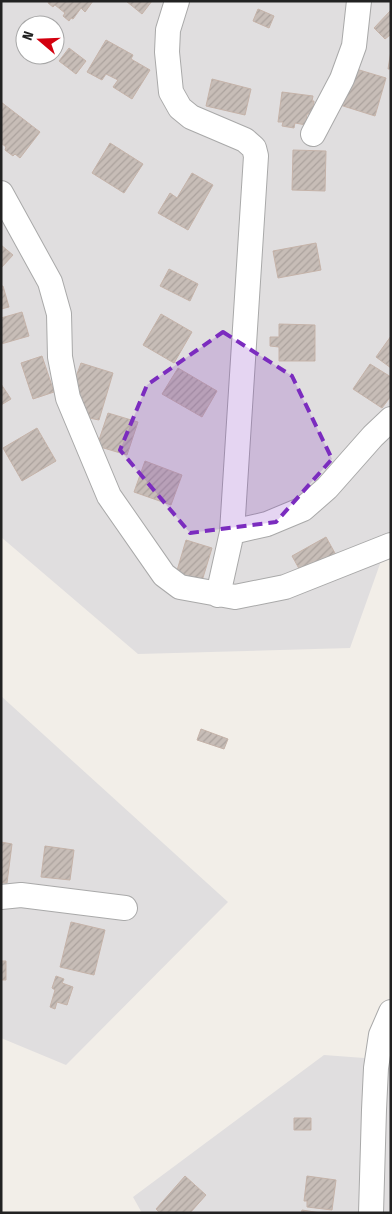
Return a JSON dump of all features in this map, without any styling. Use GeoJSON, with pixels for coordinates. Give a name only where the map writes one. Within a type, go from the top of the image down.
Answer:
{"type":"FeatureCollection","features":[{"type":"Feature","properties":{"kind":"street"},"geometry":{"type":"LineString","coordinates":[[177,1],[168,30],[167,52],[171,92],[180,108],[191,117],[245,140],[254,148],[256,156],[232,532],[218,595]]}},
{"type":"Feature","properties":{"kind":"street"},"geometry":{"type":"LineString","coordinates":[[313,134],[342,79],[354,46],[359,1]]}},
{"type":"Feature","properties":{"kind":"street"},"geometry":{"type":"LineString","coordinates":[[1,193],[50,282],[59,314],[60,357],[68,398],[109,496],[164,575],[180,587],[235,597],[285,588],[391,545]]}},
{"type":"Feature","properties":{"kind":"street"},"geometry":{"type":"LineString","coordinates":[[232,532],[267,524],[304,509],[391,419]]}},
{"type":"Feature","properties":{"kind":"street"},"geometry":{"type":"LineString","coordinates":[[1,897],[21,895],[125,908]]}},
{"type":"Feature","properties":{"kind":"street"},"geometry":{"type":"LineString","coordinates":[[372,1213],[376,1068],[381,1035],[391,1012]]}},
{"type":"Feature","properties":{"kind":"highlighted area"},"geometry":{"type":"Polygon","coordinates":[[[223,332],[292,376],[332,459],[276,522],[190,533],[120,450],[147,385],[223,332]]]}},
{"type":"Feature","properties":{"kind":"shaded area"},"geometry":{"type":"Polygon","coordinates":[[[1,1],[391,1],[391,533],[350,648],[138,654],[1,537],[1,1]]]}},
{"type":"Feature","properties":{"kind":"shaded area"},"geometry":{"type":"Polygon","coordinates":[[[1,696],[228,902],[66,1065],[1,1038],[1,696]]]}},
{"type":"Feature","properties":{"kind":"shaded area"},"geometry":{"type":"Polygon","coordinates":[[[324,1055],[391,1060],[391,1213],[142,1213],[133,1197],[324,1055]]]}},
{"type":"Feature","properties":{"kind":"building"},"geometry":{"type":"Polygon","coordinates":[[[49,1],[93,1],[85,12],[81,8],[73,19],[71,18],[69,21],[64,15],[65,13],[55,5],[53,7],[48,3],[49,1]]]}},
{"type":"Feature","properties":{"kind":"building"},"geometry":{"type":"Polygon","coordinates":[[[126,1],[152,1],[142,14],[126,1]]]}},
{"type":"Feature","properties":{"kind":"building"},"geometry":{"type":"Polygon","coordinates":[[[258,9],[274,16],[269,28],[253,21],[258,9]]]}},
{"type":"Feature","properties":{"kind":"building"},"geometry":{"type":"Polygon","coordinates":[[[391,10],[391,36],[385,39],[374,28],[391,10]]]}},
{"type":"Feature","properties":{"kind":"building"},"geometry":{"type":"Polygon","coordinates":[[[106,40],[133,55],[131,59],[150,70],[132,99],[113,87],[118,80],[106,74],[102,80],[87,72],[106,40]]]}},
{"type":"Feature","properties":{"kind":"building"},"geometry":{"type":"Polygon","coordinates":[[[69,48],[86,61],[76,74],[64,65],[65,53],[69,48]]]}},
{"type":"Feature","properties":{"kind":"building"},"geometry":{"type":"Polygon","coordinates":[[[391,51],[391,69],[388,69],[391,51]]]}},
{"type":"Feature","properties":{"kind":"building"},"geometry":{"type":"Polygon","coordinates":[[[356,69],[386,78],[375,116],[340,105],[356,69]]]}},
{"type":"Feature","properties":{"kind":"building"},"geometry":{"type":"Polygon","coordinates":[[[212,79],[251,89],[245,115],[206,106],[212,79]]]}},
{"type":"Feature","properties":{"kind":"building"},"geometry":{"type":"Polygon","coordinates":[[[282,92],[313,96],[313,114],[307,114],[306,125],[295,123],[294,128],[282,126],[283,122],[278,122],[282,92]]]}},
{"type":"Feature","properties":{"kind":"building"},"geometry":{"type":"Polygon","coordinates":[[[1,102],[40,132],[20,158],[15,154],[13,156],[5,150],[6,147],[1,143],[1,102]]]}},
{"type":"Feature","properties":{"kind":"building"},"geometry":{"type":"Polygon","coordinates":[[[110,143],[143,164],[124,193],[92,173],[110,143]]]}},
{"type":"Feature","properties":{"kind":"building"},"geometry":{"type":"Polygon","coordinates":[[[293,150],[326,151],[325,191],[292,190],[293,150]]]}},
{"type":"Feature","properties":{"kind":"building"},"geometry":{"type":"Polygon","coordinates":[[[192,173],[213,185],[188,230],[158,213],[170,193],[177,198],[192,173]]]}},
{"type":"Feature","properties":{"kind":"building"},"geometry":{"type":"Polygon","coordinates":[[[316,243],[321,270],[278,278],[273,251],[316,243]]]}},
{"type":"Feature","properties":{"kind":"building"},"geometry":{"type":"Polygon","coordinates":[[[1,245],[13,255],[1,268],[1,245]]]}},
{"type":"Feature","properties":{"kind":"building"},"geometry":{"type":"Polygon","coordinates":[[[169,269],[198,284],[190,301],[160,286],[169,269]]]}},
{"type":"Feature","properties":{"kind":"building"},"geometry":{"type":"Polygon","coordinates":[[[1,286],[3,286],[9,307],[1,309],[1,286]]]}},
{"type":"Feature","properties":{"kind":"building"},"geometry":{"type":"Polygon","coordinates":[[[22,312],[29,336],[1,344],[1,318],[22,312]]]}},
{"type":"Feature","properties":{"kind":"building"},"geometry":{"type":"Polygon","coordinates":[[[161,314],[192,332],[174,363],[143,345],[161,314]]]}},
{"type":"Feature","properties":{"kind":"building"},"geometry":{"type":"Polygon","coordinates":[[[279,324],[315,325],[315,361],[279,361],[279,347],[270,346],[270,337],[279,337],[279,324]]]}},
{"type":"Feature","properties":{"kind":"building"},"geometry":{"type":"Polygon","coordinates":[[[391,336],[391,368],[376,357],[391,336]]]}},
{"type":"Feature","properties":{"kind":"building"},"geometry":{"type":"Polygon","coordinates":[[[42,356],[54,392],[33,399],[21,363],[42,356]]]}},
{"type":"Feature","properties":{"kind":"building"},"geometry":{"type":"Polygon","coordinates":[[[81,363],[113,373],[99,420],[89,418],[73,385],[81,363]]]}},
{"type":"Feature","properties":{"kind":"building"},"geometry":{"type":"Polygon","coordinates":[[[370,364],[391,377],[391,396],[382,408],[353,389],[370,364]]]}},
{"type":"Feature","properties":{"kind":"building"},"geometry":{"type":"Polygon","coordinates":[[[178,368],[217,391],[202,417],[162,394],[178,368]]]}},
{"type":"Feature","properties":{"kind":"building"},"geometry":{"type":"Polygon","coordinates":[[[1,384],[11,399],[1,405],[1,384]]]}},
{"type":"Feature","properties":{"kind":"building"},"geometry":{"type":"Polygon","coordinates":[[[108,413],[138,422],[127,455],[97,446],[108,413]]]}},
{"type":"Feature","properties":{"kind":"building"},"geometry":{"type":"Polygon","coordinates":[[[37,428],[56,461],[22,481],[3,448],[37,428]]]}},
{"type":"Feature","properties":{"kind":"building"},"geometry":{"type":"Polygon","coordinates":[[[145,461],[182,475],[171,505],[134,492],[145,461]]]}},
{"type":"Feature","properties":{"kind":"building"},"geometry":{"type":"Polygon","coordinates":[[[326,537],[336,555],[302,574],[292,556],[326,537]]]}},
{"type":"Feature","properties":{"kind":"building"},"geometry":{"type":"Polygon","coordinates":[[[186,540],[212,548],[202,581],[176,574],[186,540]]]}},
{"type":"Feature","properties":{"kind":"building"},"geometry":{"type":"Polygon","coordinates":[[[201,729],[228,739],[224,749],[197,740],[201,729]]]}},
{"type":"Feature","properties":{"kind":"building"},"geometry":{"type":"Polygon","coordinates":[[[1,842],[12,844],[7,883],[1,883],[1,842]]]}},
{"type":"Feature","properties":{"kind":"building"},"geometry":{"type":"Polygon","coordinates":[[[45,846],[74,850],[70,880],[41,877],[45,846]]]}},
{"type":"Feature","properties":{"kind":"building"},"geometry":{"type":"Polygon","coordinates":[[[71,922],[105,930],[94,975],[60,967],[71,922]]]}},
{"type":"Feature","properties":{"kind":"building"},"geometry":{"type":"Polygon","coordinates":[[[1,961],[6,961],[6,980],[1,980],[1,961]]]}},
{"type":"Feature","properties":{"kind":"building"},"geometry":{"type":"Polygon","coordinates":[[[56,976],[64,979],[62,983],[73,987],[67,1005],[57,1002],[55,1009],[50,1007],[55,990],[52,988],[56,976]]]}},
{"type":"Feature","properties":{"kind":"building"},"geometry":{"type":"Polygon","coordinates":[[[294,1118],[311,1118],[311,1130],[294,1130],[294,1118]]]}},
{"type":"Feature","properties":{"kind":"building"},"geometry":{"type":"Polygon","coordinates":[[[185,1176],[206,1195],[190,1213],[160,1213],[156,1209],[185,1176]]]}},
{"type":"Feature","properties":{"kind":"building"},"geometry":{"type":"Polygon","coordinates":[[[307,1176],[336,1180],[332,1210],[307,1207],[307,1201],[304,1201],[307,1176]]]}},
{"type":"Feature","properties":{"kind":"building"},"geometry":{"type":"Polygon","coordinates":[[[302,1210],[321,1213],[301,1213],[302,1210]]]}}]}
